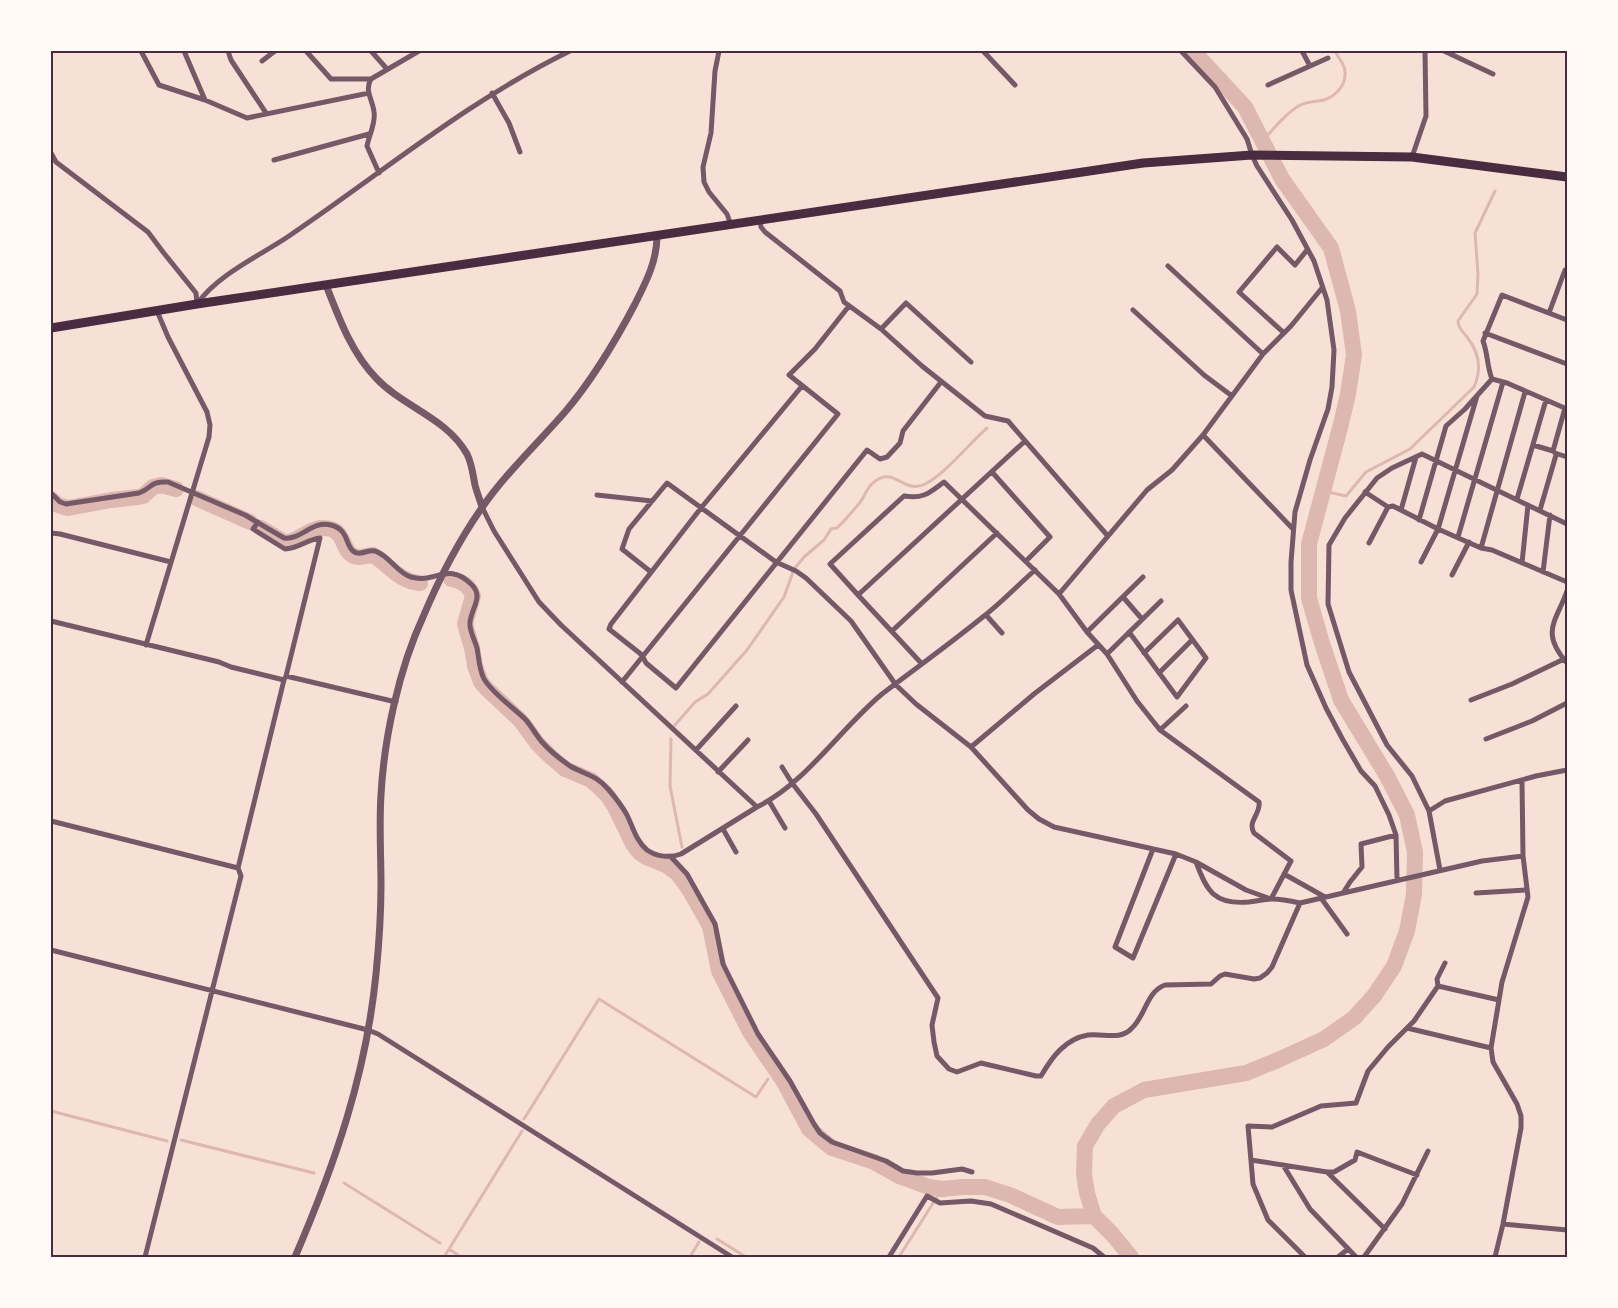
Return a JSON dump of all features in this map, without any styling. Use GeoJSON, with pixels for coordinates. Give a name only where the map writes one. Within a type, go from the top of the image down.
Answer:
{"type":"FeatureCollection","features":[{"type":"Feature","properties":{"kind":"main road"},"geometry":{"type":"LineString","coordinates":[[51,328],[197,304],[1143,163],[1252,155],[1412,157],[1567,177]]}},
{"type":"Feature","properties":{"kind":"street"},"geometry":{"type":"LineString","coordinates":[[141,51],[159,85],[205,100],[247,118],[266,112],[369,93]]}},
{"type":"Feature","properties":{"kind":"street"},"geometry":{"type":"LineString","coordinates":[[184,51],[205,100]]}},
{"type":"Feature","properties":{"kind":"street"},"geometry":{"type":"LineString","coordinates":[[228,51],[231,60],[266,112]]}},
{"type":"Feature","properties":{"kind":"street"},"geometry":{"type":"LineString","coordinates":[[262,61],[275,51]]}},
{"type":"Feature","properties":{"kind":"street"},"geometry":{"type":"LineString","coordinates":[[306,51],[331,79],[371,79]]}},
{"type":"Feature","properties":{"kind":"street"},"geometry":{"type":"LineString","coordinates":[[381,51],[373,53],[387,69]]}},
{"type":"Feature","properties":{"kind":"street"},"geometry":{"type":"LineString","coordinates":[[379,173],[367,146],[374,123],[374,111],[368,84],[371,79],[419,51]]}},
{"type":"Feature","properties":{"kind":"street"},"geometry":{"type":"LineString","coordinates":[[197,304],[205,292],[288,237],[468,109],[492,93],[570,51]]}},
{"type":"Feature","properties":{"kind":"street"},"geometry":{"type":"LineString","coordinates":[[719,51],[715,71],[711,133],[703,167],[704,182],[709,192],[728,214],[731,225]]}},
{"type":"Feature","properties":{"kind":"street"},"geometry":{"type":"LineString","coordinates":[[983,51],[1015,85]]}},
{"type":"Feature","properties":{"kind":"street"},"geometry":{"type":"LineString","coordinates":[[1181,51],[1215,87],[1247,139],[1257,166],[1292,220],[1314,261],[1328,300],[1334,337],[1332,387],[1328,409],[1296,512],[1293,529],[1291,590],[1307,665],[1343,740],[1361,771],[1375,786],[1382,798],[1396,835],[1399,880]]}},
{"type":"Feature","properties":{"kind":"street"},"geometry":{"type":"LineString","coordinates":[[1302,51],[1310,66]]}},
{"type":"Feature","properties":{"kind":"street"},"geometry":{"type":"LineString","coordinates":[[1412,157],[1426,116],[1425,51]]}},
{"type":"Feature","properties":{"kind":"street"},"geometry":{"type":"LineString","coordinates":[[1444,51],[1493,74]]}},
{"type":"Feature","properties":{"kind":"street"},"geometry":{"type":"LineString","coordinates":[[1268,85],[1328,58]]}},
{"type":"Feature","properties":{"kind":"street"},"geometry":{"type":"LineString","coordinates":[[492,93],[509,123],[520,152]]}},
{"type":"Feature","properties":{"kind":"street"},"geometry":{"type":"LineString","coordinates":[[274,160],[369,134]]}},
{"type":"Feature","properties":{"kind":"street"},"geometry":{"type":"LineString","coordinates":[[51,153],[56,162],[148,232],[196,293],[197,304]]}},
{"type":"Feature","properties":{"kind":"street"},"geometry":{"type":"LineString","coordinates":[[760,220],[765,232],[840,291],[844,302],[881,329],[941,382],[985,416],[1008,421],[1107,535]]}},
{"type":"Feature","properties":{"kind":"street"},"geometry":{"type":"LineString","coordinates":[[295,1257],[338,1149],[353,1100],[373,1005],[379,938],[381,793],[388,734],[403,673],[418,628],[442,575],[482,507],[564,413],[600,364],[626,320],[651,270],[657,250],[657,236]]}},
{"type":"Feature","properties":{"kind":"street"},"geometry":{"type":"LineString","coordinates":[[1284,333],[1239,292],[1277,247],[1295,265],[1308,250]]}},
{"type":"Feature","properties":{"kind":"street"},"geometry":{"type":"LineString","coordinates":[[1168,266],[1263,354]]}},
{"type":"Feature","properties":{"kind":"street"},"geometry":{"type":"LineString","coordinates":[[1549,313],[1565,270],[1567,272]]}},
{"type":"Feature","properties":{"kind":"street"},"geometry":{"type":"LineString","coordinates":[[326,285],[346,334],[376,378],[448,431],[468,456],[482,507],[494,531],[539,602],[757,807]]}},
{"type":"Feature","properties":{"kind":"street"},"geometry":{"type":"LineString","coordinates":[[1059,594],[1147,490],[1172,470],[1203,435],[1263,354],[1322,288]]}},
{"type":"Feature","properties":{"kind":"street"},"geometry":{"type":"LineString","coordinates":[[1540,510],[1566,409],[1492,379],[1488,371],[1487,352],[1483,341],[1502,296],[1567,320]]}},
{"type":"Feature","properties":{"kind":"street"},"geometry":{"type":"LineString","coordinates":[[881,329],[906,303],[971,362]]}},
{"type":"Feature","properties":{"kind":"street"},"geometry":{"type":"LineString","coordinates":[[622,681],[838,414],[789,375],[815,349],[849,306]]}},
{"type":"Feature","properties":{"kind":"street"},"geometry":{"type":"LineString","coordinates":[[1133,310],[1204,375],[1232,396]]}},
{"type":"Feature","properties":{"kind":"street"},"geometry":{"type":"LineString","coordinates":[[146,645],[209,437],[210,425],[207,412],[157,311]]}},
{"type":"Feature","properties":{"kind":"street"},"geometry":{"type":"LineString","coordinates":[[1485,333],[1567,364]]}},
{"type":"Feature","properties":{"kind":"street"},"geometry":{"type":"LineString","coordinates":[[1419,520],[1446,426],[1492,379]]}},
{"type":"Feature","properties":{"kind":"street"},"geometry":{"type":"LineString","coordinates":[[802,386],[701,508],[611,624],[609,629],[642,655],[646,663],[676,688],[867,450],[880,459],[887,457],[900,443],[903,431],[941,382]]}},
{"type":"Feature","properties":{"kind":"street"},"geometry":{"type":"LineString","coordinates":[[1458,537],[1503,382]]}},
{"type":"Feature","properties":{"kind":"street"},"geometry":{"type":"LineString","coordinates":[[1481,548],[1525,392]]}},
{"type":"Feature","properties":{"kind":"street"},"geometry":{"type":"LineString","coordinates":[[1421,562],[1438,529],[1477,396]]}},
{"type":"Feature","properties":{"kind":"street"},"geometry":{"type":"LineString","coordinates":[[1517,499],[1546,400]]}},
{"type":"Feature","properties":{"kind":"street"},"geometry":{"type":"LineString","coordinates":[[1203,435],[1293,529]]}},
{"type":"Feature","properties":{"kind":"street"},"geometry":{"type":"LineString","coordinates":[[858,595],[1025,441]]}},
{"type":"Feature","properties":{"kind":"street"},"geometry":{"type":"LineString","coordinates":[[1533,445],[1567,457]]}},
{"type":"Feature","properties":{"kind":"street"},"geometry":{"type":"LineString","coordinates":[[1436,871],[1429,812],[1412,776],[1387,745],[1349,672],[1328,604],[1329,545],[1345,518],[1377,478],[1422,454],[1567,524]]}},
{"type":"Feature","properties":{"kind":"street"},"geometry":{"type":"LineString","coordinates":[[1401,510],[1416,457]]}},
{"type":"Feature","properties":{"kind":"street"},"geometry":{"type":"LineString","coordinates":[[992,472],[1050,537],[1026,561]]}},
{"type":"Feature","properties":{"kind":"street"},"geometry":{"type":"LineString","coordinates":[[51,493],[66,504],[139,493],[154,482],[168,482],[258,522],[284,538],[289,538],[312,526],[331,525],[345,535],[355,553],[372,550],[379,553],[412,578],[452,573],[462,577],[477,593],[470,627],[485,680],[528,722],[555,754],[570,766],[589,774],[609,790],[626,814],[641,844],[650,852],[672,858],[687,874],[716,924],[723,964],[758,1034],[790,1081],[820,1133],[832,1142],[886,1161],[903,1171],[932,1173],[962,1169],[972,1172]]}},
{"type":"Feature","properties":{"kind":"street"},"geometry":{"type":"LineString","coordinates":[[922,664],[830,564],[904,496],[916,498],[923,496],[944,482],[1059,594],[1107,654],[1137,701],[1160,730],[1260,802],[1251,828],[1254,833],[1291,861],[1271,899]]}},
{"type":"Feature","properties":{"kind":"street"},"geometry":{"type":"LineString","coordinates":[[651,573],[622,549],[629,529],[667,483],[776,562],[806,578],[836,605],[851,621],[896,685],[916,704],[971,747],[1028,810],[1039,819],[1054,827],[1176,854],[1197,862],[1246,890],[1271,899],[1300,903],[1482,861],[1522,856]]}},
{"type":"Feature","properties":{"kind":"street"},"geometry":{"type":"LineString","coordinates":[[1365,492],[1388,507],[1393,506],[1481,548],[1492,550],[1567,582]]}},
{"type":"Feature","properties":{"kind":"street"},"geometry":{"type":"LineString","coordinates":[[597,495],[652,501]]}},
{"type":"Feature","properties":{"kind":"street"},"geometry":{"type":"LineString","coordinates":[[1522,563],[1528,505]]}},
{"type":"Feature","properties":{"kind":"street"},"geometry":{"type":"LineString","coordinates":[[1369,543],[1388,507]]}},
{"type":"Feature","properties":{"kind":"street"},"geometry":{"type":"LineString","coordinates":[[1543,572],[1550,515]]}},
{"type":"Feature","properties":{"kind":"street"},"geometry":{"type":"LineString","coordinates":[[145,1257],[241,876],[238,868],[320,538],[285,549],[253,530],[258,522]]}},
{"type":"Feature","properties":{"kind":"street"},"geometry":{"type":"LineString","coordinates":[[51,533],[171,562]]}},
{"type":"Feature","properties":{"kind":"street"},"geometry":{"type":"LineString","coordinates":[[892,632],[997,533]]}},
{"type":"Feature","properties":{"kind":"street"},"geometry":{"type":"LineString","coordinates":[[1452,575],[1468,542]]}},
{"type":"Feature","properties":{"kind":"street"},"geometry":{"type":"LineString","coordinates":[[672,858],[769,801],[792,783],[883,694],[986,615],[1035,570]]}},
{"type":"Feature","properties":{"kind":"street"},"geometry":{"type":"LineString","coordinates":[[1088,632],[1143,577]]}},
{"type":"Feature","properties":{"kind":"street"},"geometry":{"type":"LineString","coordinates":[[1471,700],[1565,661],[1551,633],[1567,591]]}},
{"type":"Feature","properties":{"kind":"street"},"geometry":{"type":"LineString","coordinates":[[1123,597],[1142,619]]}},
{"type":"Feature","properties":{"kind":"street"},"geometry":{"type":"LineString","coordinates":[[1107,654],[1161,601]]}},
{"type":"Feature","properties":{"kind":"street"},"geometry":{"type":"LineString","coordinates":[[986,615],[1002,633]]}},
{"type":"Feature","properties":{"kind":"street"},"geometry":{"type":"LineString","coordinates":[[1129,632],[1143,653],[1177,697],[1206,658],[1178,620],[1143,653]]}},
{"type":"Feature","properties":{"kind":"street"},"geometry":{"type":"LineString","coordinates":[[51,621],[219,662],[231,667],[396,702]]}},
{"type":"Feature","properties":{"kind":"street"},"geometry":{"type":"LineString","coordinates":[[1159,673],[1192,640]]}},
{"type":"Feature","properties":{"kind":"street"},"geometry":{"type":"LineString","coordinates":[[971,747],[1034,694],[1098,645]]}},
{"type":"Feature","properties":{"kind":"street"},"geometry":{"type":"LineString","coordinates":[[1486,739],[1532,721],[1567,703]]}},
{"type":"Feature","properties":{"kind":"street"},"geometry":{"type":"LineString","coordinates":[[696,750],[736,706]]}},
{"type":"Feature","properties":{"kind":"street"},"geometry":{"type":"LineString","coordinates":[[1160,730],[1186,706]]}},
{"type":"Feature","properties":{"kind":"street"},"geometry":{"type":"LineString","coordinates":[[718,772],[748,740]]}},
{"type":"Feature","properties":{"kind":"street"},"geometry":{"type":"LineString","coordinates":[[782,767],[816,814],[938,998],[933,1025],[937,1056],[949,1069],[957,1072],[981,1063],[1041,1076],[1048,1062],[1068,1042],[1089,1035],[1119,1036],[1132,1028],[1158,988],[1211,984],[1220,976],[1226,975],[1260,978],[1272,967],[1300,903]]}},
{"type":"Feature","properties":{"kind":"street"},"geometry":{"type":"LineString","coordinates":[[1429,812],[1445,801],[1567,770]]}},
{"type":"Feature","properties":{"kind":"street"},"geometry":{"type":"LineString","coordinates":[[1495,1257],[1521,1128],[1521,1116],[1517,1104],[1493,1062],[1491,1048],[1498,1000],[1528,897],[1522,856],[1522,781]]}},
{"type":"Feature","properties":{"kind":"street"},"geometry":{"type":"LineString","coordinates":[[769,801],[785,828]]}},
{"type":"Feature","properties":{"kind":"street"},"geometry":{"type":"LineString","coordinates":[[51,820],[238,868]]}},
{"type":"Feature","properties":{"kind":"street"},"geometry":{"type":"LineString","coordinates":[[723,829],[736,852]]}},
{"type":"Feature","properties":{"kind":"street"},"geometry":{"type":"LineString","coordinates":[[1343,893],[1362,867],[1361,844],[1396,835]]}},
{"type":"Feature","properties":{"kind":"street"},"geometry":{"type":"LineString","coordinates":[[1154,849],[1115,947],[1132,958],[1176,854]]}},
{"type":"Feature","properties":{"kind":"street"},"geometry":{"type":"LineString","coordinates":[[1197,862],[1208,887],[1220,900],[1236,902],[1271,899]]}},
{"type":"Feature","properties":{"kind":"street"},"geometry":{"type":"LineString","coordinates":[[1284,874],[1323,898],[1347,934]]}},
{"type":"Feature","properties":{"kind":"street"},"geometry":{"type":"LineString","coordinates":[[1476,893],[1527,890]]}},
{"type":"Feature","properties":{"kind":"street"},"geometry":{"type":"LineString","coordinates":[[51,950],[378,1034],[732,1257]]}},
{"type":"Feature","properties":{"kind":"street"},"geometry":{"type":"LineString","coordinates":[[1305,1257],[1268,1220],[1253,1184],[1248,1126],[1272,1127],[1321,1106],[1356,1103],[1368,1071],[1414,1021],[1438,986],[1437,979],[1446,963]]}},
{"type":"Feature","properties":{"kind":"street"},"geometry":{"type":"LineString","coordinates":[[1438,986],[1498,1000]]}},
{"type":"Feature","properties":{"kind":"street"},"geometry":{"type":"LineString","coordinates":[[1407,1028],[1491,1048]]}},
{"type":"Feature","properties":{"kind":"street"},"geometry":{"type":"LineString","coordinates":[[1364,1257],[1402,1204],[1428,1151]]}},
{"type":"Feature","properties":{"kind":"street"},"geometry":{"type":"LineString","coordinates":[[1251,1160],[1334,1172],[1354,1160],[1357,1152],[1417,1175]]}},
{"type":"Feature","properties":{"kind":"street"},"geometry":{"type":"LineString","coordinates":[[1283,1165],[1310,1209],[1356,1257]]}},
{"type":"Feature","properties":{"kind":"street"},"geometry":{"type":"LineString","coordinates":[[1327,1172],[1385,1229]]}},
{"type":"Feature","properties":{"kind":"street"},"geometry":{"type":"LineString","coordinates":[[889,1257],[927,1196],[940,1203],[971,1201],[992,1204],[1093,1248],[1104,1257]]}},
{"type":"Feature","properties":{"kind":"street"},"geometry":{"type":"LineString","coordinates":[[1503,1224],[1567,1230]]}},
{"type":"Feature","properties":{"kind":"street"},"geometry":{"type":"LineString","coordinates":[[1338,1257],[1348,1249]]}},
{"type":"Feature","properties":{"kind":"waterway"},"geometry":{"type":"LineString","coordinates":[[1131,1257],[1094,1216],[1087,1193],[1084,1174],[1085,1146],[1098,1124],[1114,1106],[1144,1090],[1246,1073],[1324,1039],[1354,1018],[1374,996],[1394,966],[1407,931],[1414,894],[1415,852],[1407,815],[1387,776],[1341,700],[1309,598],[1309,544],[1341,424],[1354,355],[1348,311],[1331,248],[1282,179],[1245,107],[1193,51]]}},
{"type":"Feature","properties":{"kind":"waterway"},"geometry":{"type":"LineString","coordinates":[[1263,140],[1292,110],[1300,105],[1324,100],[1336,93],[1344,81],[1345,69],[1335,51]]}},
{"type":"Feature","properties":{"kind":"waterway"},"geometry":{"type":"LineString","coordinates":[[1324,491],[1346,496],[1366,472],[1410,449],[1474,387],[1478,374],[1477,355],[1458,321],[1477,294],[1475,233],[1495,191]]}},
{"type":"Feature","properties":{"kind":"waterway"},"geometry":{"type":"LineString","coordinates":[[795,568],[824,540],[831,529],[837,528],[843,522],[874,482],[888,477],[911,486],[925,484],[948,466],[987,428]]}},
{"type":"Feature","properties":{"kind":"waterway"},"geometry":{"type":"LineString","coordinates":[[51,499],[58,505],[68,508],[143,496],[153,487],[161,485],[176,489]]}},
{"type":"Feature","properties":{"kind":"waterway"},"geometry":{"type":"LineString","coordinates":[[196,498],[250,522]]}},
{"type":"Feature","properties":{"kind":"waterway"},"geometry":{"type":"LineString","coordinates":[[261,528],[286,543],[308,532],[329,528],[339,535],[354,556],[373,555],[406,580],[420,583]]}},
{"type":"Feature","properties":{"kind":"waterway"},"geometry":{"type":"LineString","coordinates":[[675,725],[695,702],[708,694],[747,650],[784,597],[793,572]]}},
{"type":"Feature","properties":{"kind":"waterway"},"geometry":{"type":"LineString","coordinates":[[451,579],[465,584],[473,596],[465,624],[481,682],[521,721],[551,757],[565,769],[591,780],[608,796],[639,852],[677,873],[689,889],[710,926],[719,971],[750,1032],[784,1082],[809,1129],[832,1148],[874,1162],[899,1176],[929,1187],[942,1189],[985,1187],[1010,1195],[1058,1217],[1094,1216]]}},
{"type":"Feature","properties":{"kind":"waterway"},"geometry":{"type":"LineString","coordinates":[[671,739],[670,786],[682,847]]}},
{"type":"Feature","properties":{"kind":"waterway"},"geometry":{"type":"LineString","coordinates":[[524,1119],[599,999],[756,1097],[768,1079]]}},
{"type":"Feature","properties":{"kind":"waterway"},"geometry":{"type":"LineString","coordinates":[[51,1111],[167,1141]]}},
{"type":"Feature","properties":{"kind":"waterway"},"geometry":{"type":"LineString","coordinates":[[449,1249],[522,1131]]}},
{"type":"Feature","properties":{"kind":"waterway"},"geometry":{"type":"LineString","coordinates":[[181,1140],[314,1173]]}},
{"type":"Feature","properties":{"kind":"waterway"},"geometry":{"type":"LineString","coordinates":[[344,1183],[440,1243]]}},
{"type":"Feature","properties":{"kind":"waterway"},"geometry":{"type":"LineString","coordinates":[[899,1257],[942,1189]]}},
{"type":"Feature","properties":{"kind":"waterway"},"geometry":{"type":"LineString","coordinates":[[717,1239],[746,1257]]}},
{"type":"Feature","properties":{"kind":"waterway"},"geometry":{"type":"LineString","coordinates":[[690,1257],[699,1242]]}},
{"type":"Feature","properties":{"kind":"waterway"},"geometry":{"type":"LineString","coordinates":[[444,1257],[449,1249],[461,1257]]}}]}
